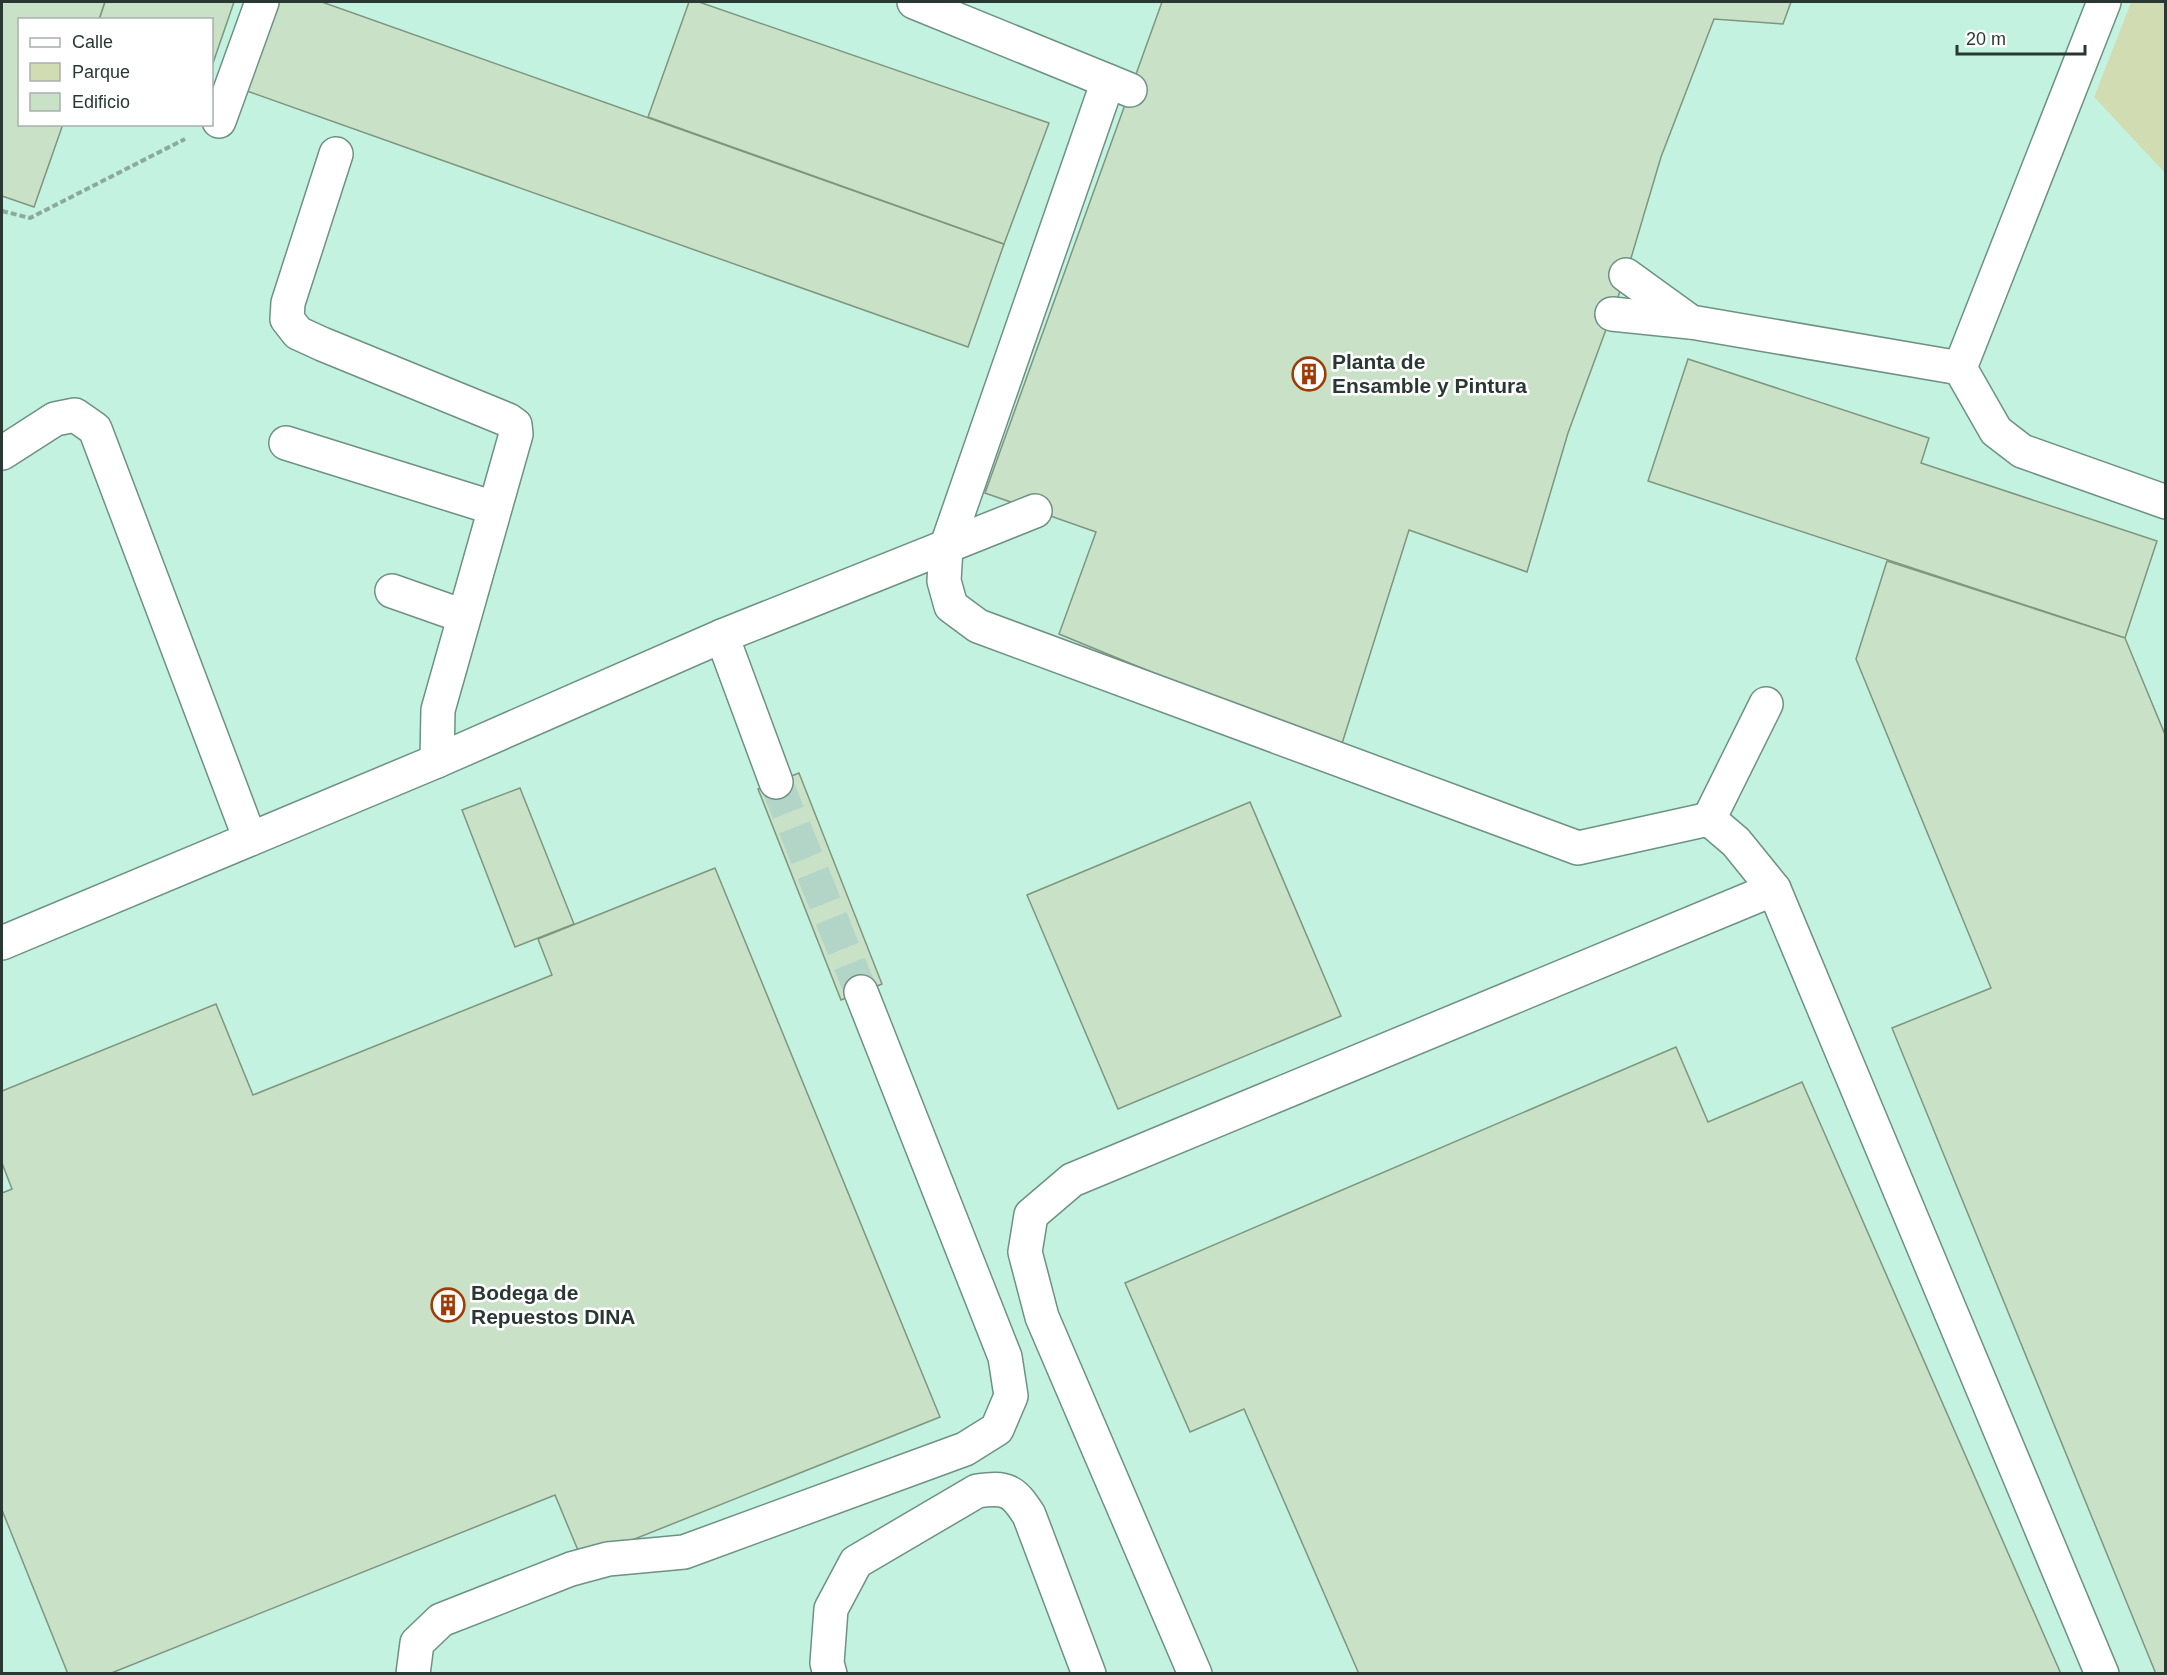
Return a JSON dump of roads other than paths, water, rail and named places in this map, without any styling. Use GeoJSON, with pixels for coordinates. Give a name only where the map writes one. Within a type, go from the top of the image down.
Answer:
{"type":"FeatureCollection","features":[{"type":"Feature","properties":{"kind":"lane"},"geometry":{"type":"LineString","coordinates":[[219,121],[262,2]]}},
{"type":"Feature","properties":{"kind":"lane"},"geometry":{"type":"LineString","coordinates":[[914,2],[1119,86],[946,548],[944,581],[951,606],[978,626],[1578,848],[1709,819]]}},
{"type":"Feature","properties":{"kind":"lane"},"geometry":{"type":"LineString","coordinates":[[1960,368],[2104,2]]}},
{"type":"Feature","properties":{"kind":"lane"},"geometry":{"type":"LineString","coordinates":[[336,154],[288,303],[287,319],[298,333],[508,420],[515,425],[516,434],[438,710],[437,761]]}},
{"type":"Feature","properties":{"kind":"lane"},"geometry":{"type":"LineString","coordinates":[[1626,275],[1691,322]]}},
{"type":"Feature","properties":{"kind":"lane"},"geometry":{"type":"LineString","coordinates":[[1612,314],[1691,322],[1960,368]]}},
{"type":"Feature","properties":{"kind":"lane"},"geometry":{"type":"LineString","coordinates":[[1960,368],[1996,431],[2022,451],[2166,502]]}},
{"type":"Feature","properties":{"kind":"lane"},"geometry":{"type":"LineString","coordinates":[[2,453],[55,419],[75,415],[95,429],[250,839]]}},
{"type":"Feature","properties":{"kind":"lane"},"geometry":{"type":"LineString","coordinates":[[286,443],[494,508]]}},
{"type":"Feature","properties":{"kind":"lane"},"geometry":{"type":"LineString","coordinates":[[2,943],[437,761],[722,636],[1035,511]]}},
{"type":"Feature","properties":{"kind":"lane"},"geometry":{"type":"LineString","coordinates":[[392,591],[463,616]]}},
{"type":"Feature","properties":{"kind":"lane"},"geometry":{"type":"LineString","coordinates":[[722,636],[776,782]]}},
{"type":"Feature","properties":{"kind":"lane"},"geometry":{"type":"LineString","coordinates":[[1709,819],[1766,704]]}},
{"type":"Feature","properties":{"kind":"lane"},"geometry":{"type":"LineString","coordinates":[[1709,819],[1736,842],[1774,890],[2102,1674]]}},
{"type":"Feature","properties":{"kind":"lane"},"geometry":{"type":"LineString","coordinates":[[1195,1674],[1042,1317],[1025,1252],[1031,1215],[1072,1180],[1774,890]]}},
{"type":"Feature","properties":{"kind":"lane"},"geometry":{"type":"LineString","coordinates":[[413,1674],[417,1643],[441,1620],[571,1569],[608,1560],[684,1552],[965,1449],[997,1429],[1011,1396],[1005,1357],[861,992]]}},
{"type":"Feature","properties":{"kind":"lane"},"geometry":{"type":"LineString","coordinates":[[830,1674],[827,1663],[831,1609],[856,1562],[977,1491],[1000,1488],[1016,1496],[1029,1515],[1089,1674]]}},
{"type":"Feature","properties":{"kind":"tunnel"},"geometry":{"type":"LineString","coordinates":[[776,782],[861,992]]}},
{"type":"Feature","properties":{"kind":"place","name":"Planta de Ensamble y Pintura"},"geometry":{"type":"Point","coordinates":[1309,374]}},
{"type":"Feature","properties":{"kind":"place","name":"Bodega de Repuestos DINA"},"geometry":{"type":"Point","coordinates":[448,1305]}}]}
